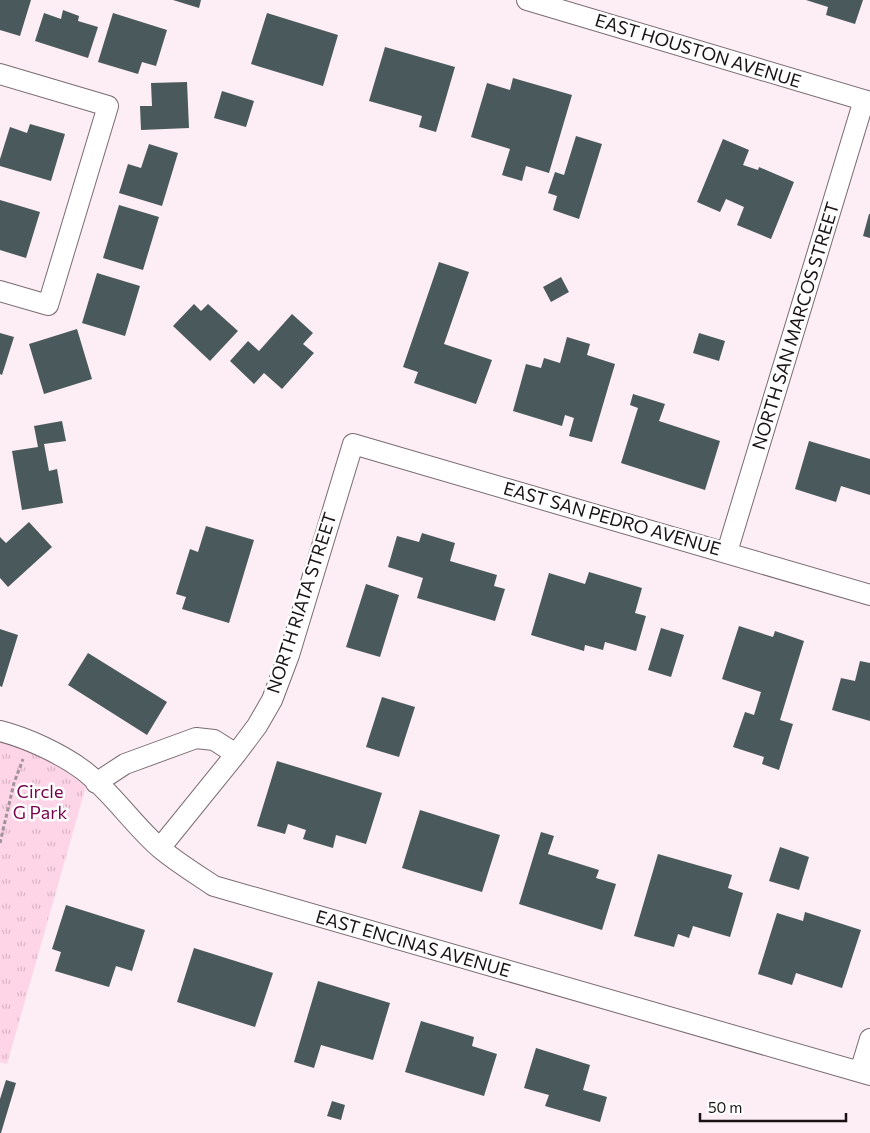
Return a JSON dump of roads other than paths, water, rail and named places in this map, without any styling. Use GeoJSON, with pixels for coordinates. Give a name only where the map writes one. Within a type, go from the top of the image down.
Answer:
{"type":"FeatureCollection","features":[{"type":"Feature","properties":{"kind":"street","name":"EAST HOUSTON AVENUE"},"geometry":{"type":"LineString","coordinates":[[527,0],[867,101]]}},
{"type":"Feature","properties":{"kind":"street"},"geometry":{"type":"LineString","coordinates":[[0,74],[108,106],[48,305],[0,291]]}},
{"type":"Feature","properties":{"kind":"street","name":"NORTH SAN MARCOS STREET"},"geometry":{"type":"LineString","coordinates":[[727,552],[867,101]]}},
{"type":"Feature","properties":{"kind":"street","name":"EAST SAN PEDRO AVENUE"},"geometry":{"type":"LineString","coordinates":[[353,444],[870,595]]}},
{"type":"Feature","properties":{"kind":"street","name":"NORTH RIATA STREET"},"geometry":{"type":"LineString","coordinates":[[160,848],[236,754],[257,726],[272,700],[283,671],[353,444]]}},
{"type":"Feature","properties":{"kind":"street","name":"EAST ENCINAS AVENUE"},"geometry":{"type":"LineString","coordinates":[[0,731],[47,750],[82,770],[160,848],[214,886],[865,1074]]}},
{"type":"Feature","properties":{"kind":"street"},"geometry":{"type":"LineString","coordinates":[[96,783],[125,764],[196,738],[214,740],[236,754]]}},
{"type":"Feature","properties":{"kind":"street"},"geometry":{"type":"LineString","coordinates":[[865,1074],[870,1039]]}},
{"type":"Feature","properties":{"kind":"park label","name":"Circle G Park"},"geometry":{"type":"Point","coordinates":[40,802]}}]}
